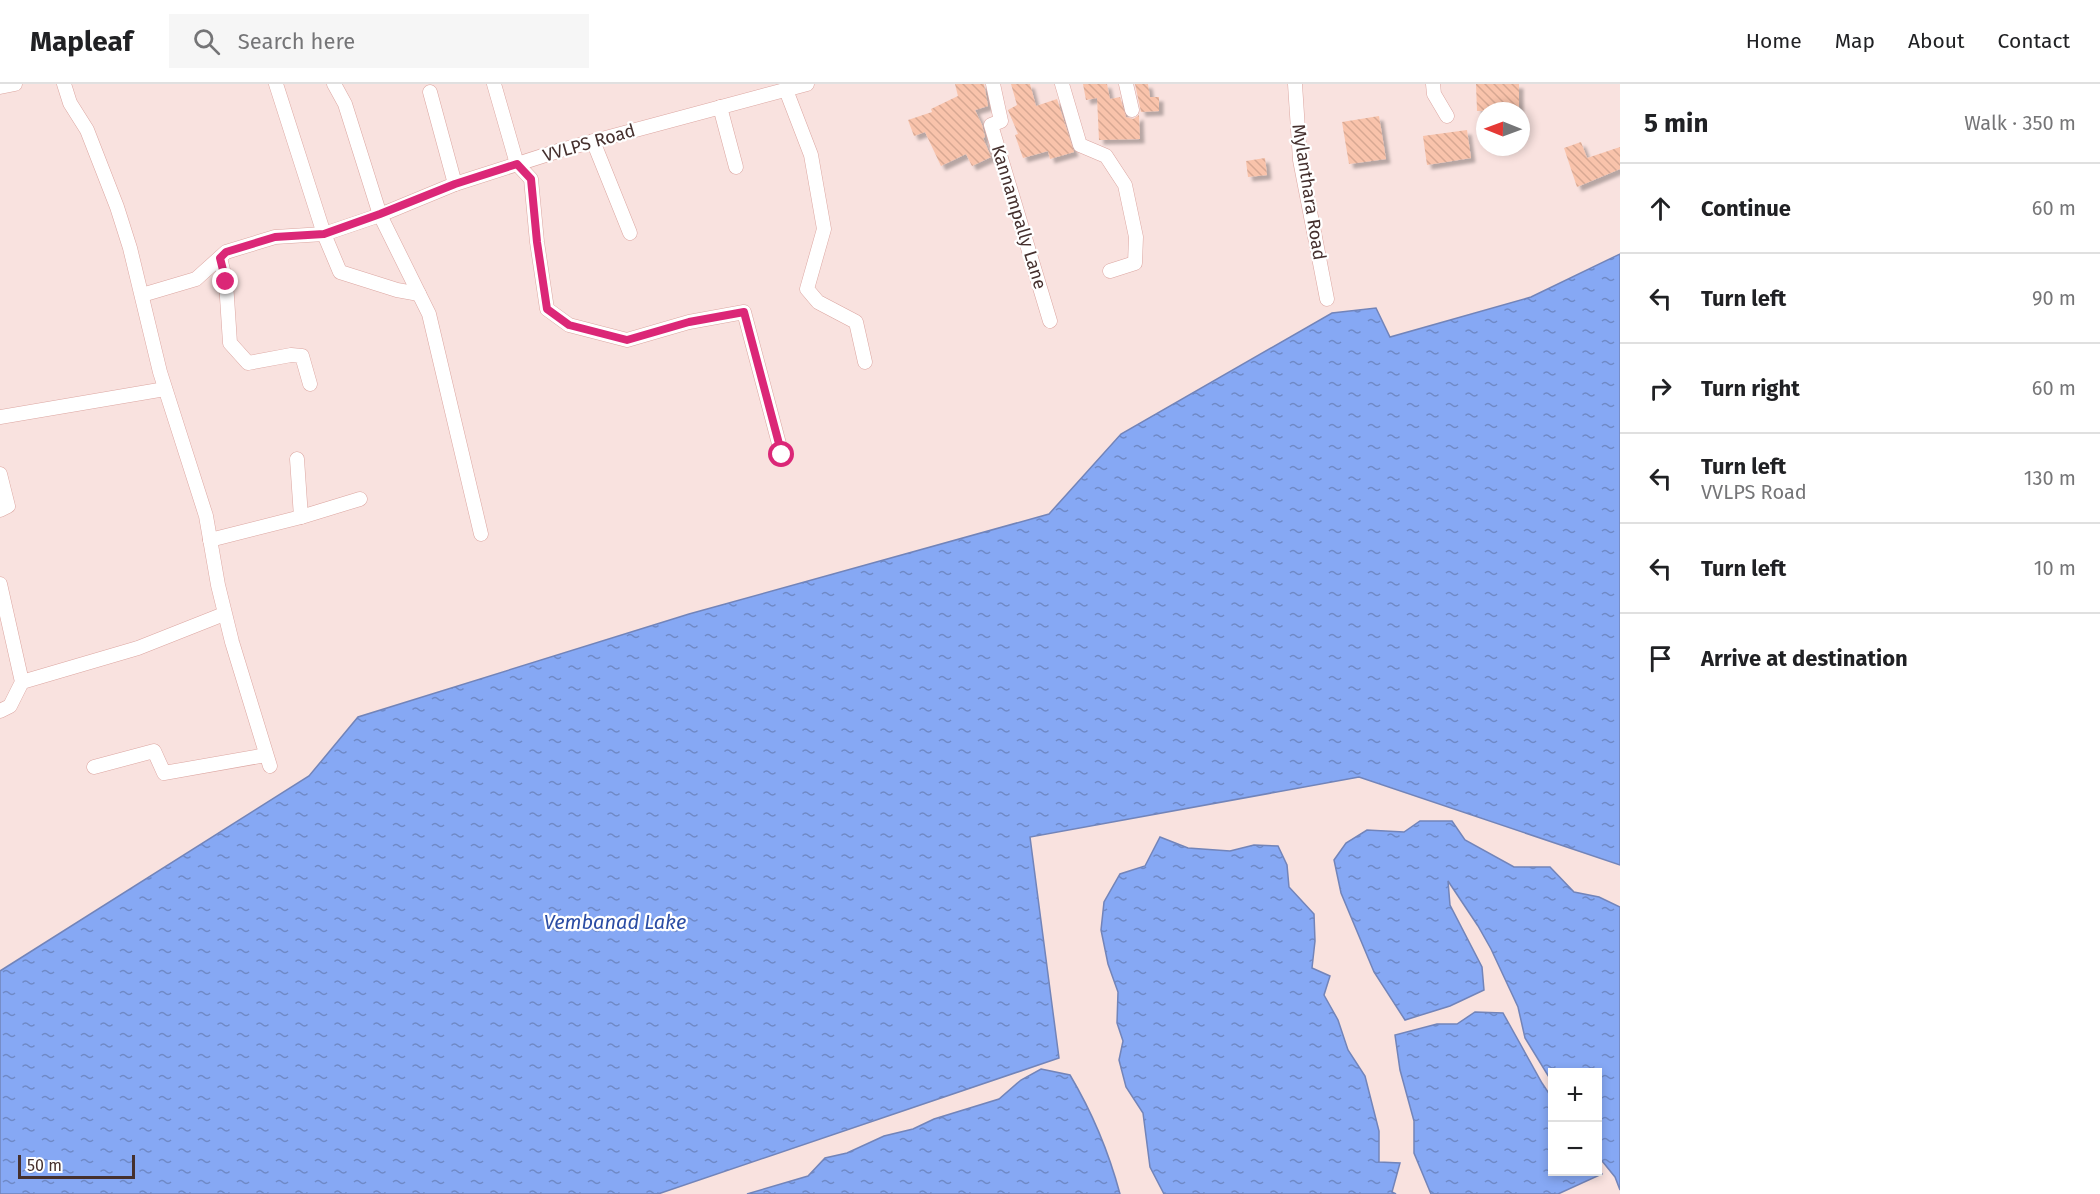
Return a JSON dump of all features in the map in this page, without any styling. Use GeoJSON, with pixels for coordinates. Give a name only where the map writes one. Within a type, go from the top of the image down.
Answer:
{"type":"FeatureCollection","features":[{"type":"Feature","properties":{"kind":"street"},"geometry":{"type":"LineString","coordinates":[[0,87],[15,84]]}},
{"type":"Feature","properties":{"kind":"street"},"geometry":{"type":"LineString","coordinates":[[64,84],[70,103],[87,130],[117,207],[130,248],[165,389],[206,516],[224,614],[247,697],[268,760],[164,773],[154,751],[94,767]]}},
{"type":"Feature","properties":{"kind":"street"},"geometry":{"type":"LineString","coordinates":[[276,84],[324,234],[340,272],[397,290],[419,294]]}},
{"type":"Feature","properties":{"kind":"street"},"geometry":{"type":"LineString","coordinates":[[334,84],[345,104],[380,214],[429,314],[481,534]]}},
{"type":"Feature","properties":{"kind":"street"},"geometry":{"type":"LineString","coordinates":[[494,84],[517,164],[531,179],[547,309],[569,325],[627,340],[689,322],[744,312],[782,455]]}},
{"type":"Feature","properties":{"kind":"street","name":"VVLPS Road"},"geometry":{"type":"LineString","coordinates":[[142,295],[196,279],[226,252],[275,237],[324,234],[455,184],[517,164],[593,141],[807,84]]}},
{"type":"Feature","properties":{"kind":"street","name":"Kannampally Lane"},"geometry":{"type":"LineString","coordinates":[[993,84],[1001,121],[991,125],[1050,321]]}},
{"type":"Feature","properties":{"kind":"street"},"geometry":{"type":"LineString","coordinates":[[1062,84],[1080,145],[1106,156],[1125,185],[1136,237],[1136,263],[1110,271]]}},
{"type":"Feature","properties":{"kind":"street"},"geometry":{"type":"LineString","coordinates":[[1126,84],[1132,110]]}},
{"type":"Feature","properties":{"kind":"street","name":"Mylanthara Road"},"geometry":{"type":"LineString","coordinates":[[1295,84],[1300,160],[1327,299]]}},
{"type":"Feature","properties":{"kind":"street"},"geometry":{"type":"LineString","coordinates":[[1433,84],[1434,94],[1447,116]]}},
{"type":"Feature","properties":{"kind":"street"},"geometry":{"type":"LineString","coordinates":[[786,90],[811,155],[824,229],[807,289],[818,302],[856,322],[865,362]]}},
{"type":"Feature","properties":{"kind":"street"},"geometry":{"type":"LineString","coordinates":[[430,92],[455,184]]}},
{"type":"Feature","properties":{"kind":"street"},"geometry":{"type":"LineString","coordinates":[[720,107],[736,167]]}},
{"type":"Feature","properties":{"kind":"street"},"geometry":{"type":"LineString","coordinates":[[593,141],[630,233]]}},
{"type":"Feature","properties":{"kind":"street"},"geometry":{"type":"LineString","coordinates":[[220,258],[226,282],[230,343],[248,363],[291,355],[302,356],[310,384]]}},
{"type":"Feature","properties":{"kind":"street"},"geometry":{"type":"LineString","coordinates":[[0,417],[165,389]]}},
{"type":"Feature","properties":{"kind":"street"},"geometry":{"type":"LineString","coordinates":[[297,459],[301,518]]}},
{"type":"Feature","properties":{"kind":"street"},"geometry":{"type":"LineString","coordinates":[[0,474],[9,506],[0,510]]}},
{"type":"Feature","properties":{"kind":"street"},"geometry":{"type":"LineString","coordinates":[[210,540],[301,518],[360,499]]}},
{"type":"Feature","properties":{"kind":"street"},"geometry":{"type":"LineString","coordinates":[[0,584],[22,682],[10,706],[0,711]]}},
{"type":"Feature","properties":{"kind":"street"},"geometry":{"type":"LineString","coordinates":[[22,682],[138,648],[224,614]]}},
{"type":"Feature","properties":{"kind":"water","name":"Vembanad Lake"},"geometry":{"type":"Polygon","coordinates":[[[1620,254],[1620,865],[1359,777],[1030,837],[1059,1058],[658,1194],[0,1194],[0,971],[309,776],[358,717],[689,614],[1049,514],[1121,434],[1332,313],[1376,308],[1390,337],[1531,297],[1620,254]]]}},
{"type":"Feature","properties":{"kind":"water"},"geometry":{"type":"Polygon","coordinates":[[[1420,821],[1452,821],[1465,840],[1514,867],[1550,867],[1574,892],[1599,897],[1620,907],[1620,1190],[1615,1177],[1602,1161],[1602,1068],[1548,1068],[1548,1075],[1525,1038],[1518,1007],[1491,949],[1448,881],[1450,905],[1482,967],[1484,990],[1450,1006],[1405,1020],[1374,972],[1341,893],[1334,860],[1346,843],[1367,830],[1404,832],[1420,821]]]}},
{"type":"Feature","properties":{"kind":"water"},"geometry":{"type":"Polygon","coordinates":[[[1160,837],[1188,848],[1230,851],[1254,845],[1278,846],[1287,865],[1289,887],[1314,914],[1315,941],[1312,968],[1330,976],[1324,995],[1338,1020],[1348,1050],[1365,1076],[1379,1131],[1379,1162],[1400,1163],[1392,1192],[1396,1194],[1164,1194],[1150,1167],[1143,1113],[1126,1087],[1119,1060],[1123,1041],[1117,1023],[1118,992],[1108,964],[1101,930],[1104,902],[1120,874],[1145,866],[1160,837]]]}},
{"type":"Feature","properties":{"kind":"water"},"geometry":{"type":"Polygon","coordinates":[[[1475,1012],[1503,1013],[1548,1092],[1548,1176],[1598,1176],[1558,1194],[1431,1194],[1414,1153],[1414,1121],[1400,1070],[1395,1035],[1437,1024],[1457,1024],[1475,1012]]]}},
{"type":"Feature","properties":{"kind":"water"},"geometry":{"type":"Polygon","coordinates":[[[1041,1069],[1070,1075],[1099,1133],[1120,1194],[747,1194],[808,1176],[825,1158],[847,1153],[884,1136],[913,1129],[934,1119],[999,1099],[1021,1080],[1041,1069]]]}},
{"type":"Feature","properties":{"kind":"building"},"geometry":{"type":"Polygon","coordinates":[[[955,84],[984,84],[988,106],[975,110],[991,157],[972,166],[966,154],[941,166],[925,132],[914,136],[908,120],[932,112],[931,109],[958,96],[955,84]]]}},
{"type":"Feature","properties":{"kind":"building"},"geometry":{"type":"Polygon","coordinates":[[[1011,84],[1030,84],[1036,106],[1057,99],[1074,152],[1050,159],[1048,151],[1023,158],[1015,135],[1018,134],[1008,110],[1017,105],[1011,84]]]}},
{"type":"Feature","properties":{"kind":"building"},"geometry":{"type":"Polygon","coordinates":[[[1083,84],[1107,84],[1110,99],[1120,97],[1126,117],[1133,119],[1139,115],[1140,139],[1099,140],[1097,98],[1086,100],[1083,84]]]}},
{"type":"Feature","properties":{"kind":"building"},"geometry":{"type":"Polygon","coordinates":[[[1135,84],[1148,84],[1150,97],[1159,97],[1159,111],[1141,112],[1135,84]]]}},
{"type":"Feature","properties":{"kind":"building"},"geometry":{"type":"Polygon","coordinates":[[[1476,84],[1519,84],[1519,102],[1477,102],[1476,84]]]}},
{"type":"Feature","properties":{"kind":"building"},"geometry":{"type":"Polygon","coordinates":[[[1379,116],[1386,159],[1349,164],[1342,122],[1379,116]]]}},
{"type":"Feature","properties":{"kind":"building"},"geometry":{"type":"Polygon","coordinates":[[[1467,130],[1471,158],[1427,165],[1423,136],[1467,130]]]}},
{"type":"Feature","properties":{"kind":"building"},"geometry":{"type":"Polygon","coordinates":[[[1581,142],[1587,158],[1620,147],[1620,169],[1577,187],[1564,148],[1581,142]]]}},
{"type":"Feature","properties":{"kind":"building"},"geometry":{"type":"Polygon","coordinates":[[[1265,158],[1267,175],[1248,177],[1246,161],[1265,158]]]}},
{"type":"Feature","properties":{"kind":"route"},"geometry":{"type":"LineString","coordinates":[[226,282],[220,258],[226,252],[275,237],[324,234],[455,184],[517,164],[531,179],[547,309],[569,325],[627,340],[689,322],[744,312],[782,455]]}}]}
